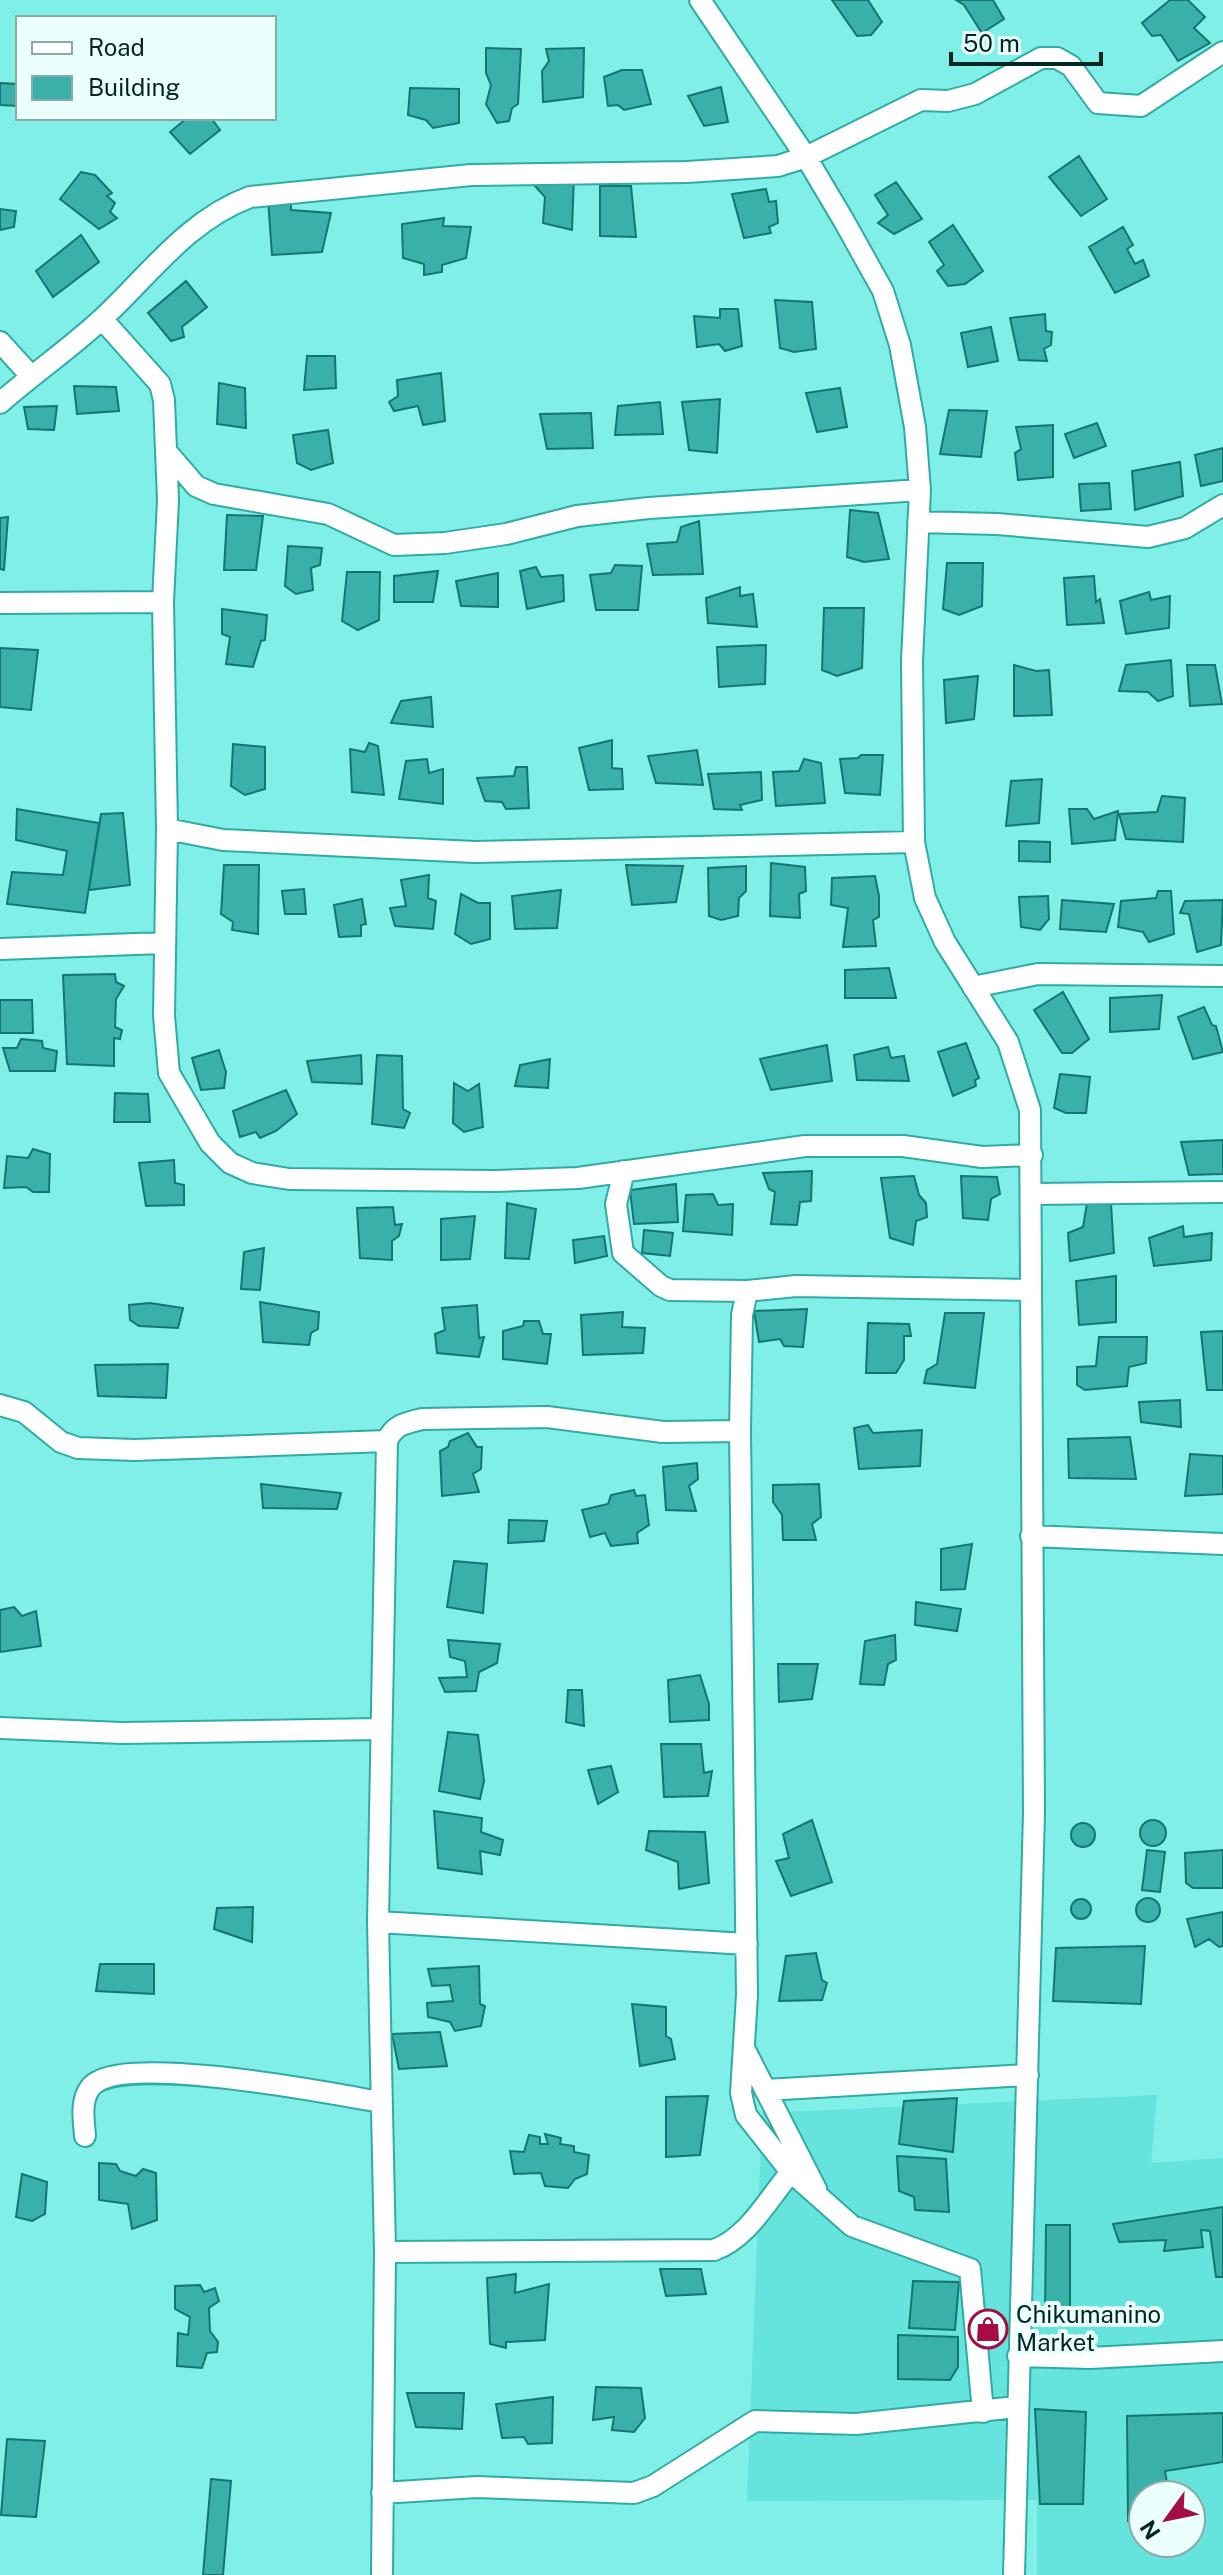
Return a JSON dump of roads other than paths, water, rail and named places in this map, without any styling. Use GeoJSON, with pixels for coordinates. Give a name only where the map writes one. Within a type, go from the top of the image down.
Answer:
{"type":"FeatureCollection","features":[{"type":"Feature","properties":{"kind":"street"},"geometry":{"type":"LineString","coordinates":[[700,0],[806,157],[883,291],[910,388],[920,490],[912,661],[914,842],[925,898],[945,942],[1008,1042],[1023,1080],[1030,1110],[1034,1812],[1016,2407],[1014,2575]]}},
{"type":"Feature","properties":{"kind":"street"},"geometry":{"type":"LineString","coordinates":[[0,403],[102,319],[185,237],[233,204],[250,197],[471,175],[756,170],[806,157],[921,100],[948,101],[975,94],[1041,58],[1057,58],[1071,66],[1098,103],[1141,106],[1223,52]]}},
{"type":"Feature","properties":{"kind":"street"},"geometry":{"type":"LineString","coordinates":[[102,319],[160,384],[166,451],[163,602],[167,829],[163,943],[169,1073],[210,1143],[230,1163],[252,1173],[289,1179],[495,1181],[624,1171],[805,1146],[903,1146],[982,1157],[1032,1155]]}},
{"type":"Feature","properties":{"kind":"street"},"geometry":{"type":"LineString","coordinates":[[0,342],[31,376]]}},
{"type":"Feature","properties":{"kind":"street"},"geometry":{"type":"LineString","coordinates":[[166,451],[196,486],[214,494],[328,514],[394,545],[445,543],[506,534],[577,516],[620,511],[920,490]]}},
{"type":"Feature","properties":{"kind":"street"},"geometry":{"type":"LineString","coordinates":[[918,522],[997,524],[1148,537],[1185,528],[1223,505]]}},
{"type":"Feature","properties":{"kind":"street"},"geometry":{"type":"LineString","coordinates":[[0,603],[163,602]]}},
{"type":"Feature","properties":{"kind":"street"},"geometry":{"type":"LineString","coordinates":[[167,829],[223,840],[475,852],[914,842]]}},
{"type":"Feature","properties":{"kind":"street"},"geometry":{"type":"LineString","coordinates":[[0,949],[163,943]]}},
{"type":"Feature","properties":{"kind":"street"},"geometry":{"type":"LineString","coordinates":[[973,987],[1038,974],[1223,976]]}},
{"type":"Feature","properties":{"kind":"street"},"geometry":{"type":"LineString","coordinates":[[624,1171],[616,1204],[620,1240],[629,1260],[670,1290],[747,1291],[796,1286],[1031,1290]]}},
{"type":"Feature","properties":{"kind":"street"},"geometry":{"type":"LineString","coordinates":[[1031,1194],[1223,1192]]}},
{"type":"Feature","properties":{"kind":"street"},"geometry":{"type":"LineString","coordinates":[[747,1291],[742,1315],[740,1431],[747,1944],[741,2093],[746,2115],[791,2172],[852,2226],[970,2269],[983,2412]]}},
{"type":"Feature","properties":{"kind":"street"},"geometry":{"type":"LineString","coordinates":[[0,1405],[24,1412],[61,1442],[78,1448],[134,1450],[387,1441]]}},
{"type":"Feature","properties":{"kind":"street"},"geometry":{"type":"LineString","coordinates":[[382,2575],[385,2252],[378,1922],[379,1729],[387,1441],[392,1431],[402,1424],[422,1419],[547,1417],[663,1432],[740,1431]]}},
{"type":"Feature","properties":{"kind":"street"},"geometry":{"type":"LineString","coordinates":[[1031,1536],[1223,1544]]}},
{"type":"Feature","properties":{"kind":"street"},"geometry":{"type":"LineString","coordinates":[[0,1728],[122,1733],[379,1729]]}},
{"type":"Feature","properties":{"kind":"street"},"geometry":{"type":"LineString","coordinates":[[378,1922],[747,1944]]}},
{"type":"Feature","properties":{"kind":"street"},"geometry":{"type":"LineString","coordinates":[[744,2049],[824,2203]]}},
{"type":"Feature","properties":{"kind":"street"},"geometry":{"type":"LineString","coordinates":[[85,2136],[83,2102],[90,2086],[105,2077],[135,2071],[260,2082],[380,2102]]}},
{"type":"Feature","properties":{"kind":"street"},"geometry":{"type":"LineString","coordinates":[[765,2090],[1028,2075]]}},
{"type":"Feature","properties":{"kind":"street"},"geometry":{"type":"LineString","coordinates":[[385,2252],[714,2250],[729,2245],[741,2234],[791,2172]]}},
{"type":"Feature","properties":{"kind":"street"},"geometry":{"type":"LineString","coordinates":[[1018,2356],[1090,2358],[1223,2351]]}},
{"type":"Feature","properties":{"kind":"street"},"geometry":{"type":"LineString","coordinates":[[382,2493],[477,2487],[634,2493],[653,2486],[755,2421],[856,2424],[1016,2407]]}},
{"type":"Feature","properties":{"kind":"place","name":"Chikumanino Market"},"geometry":{"type":"Point","coordinates":[988,2329]}}]}
